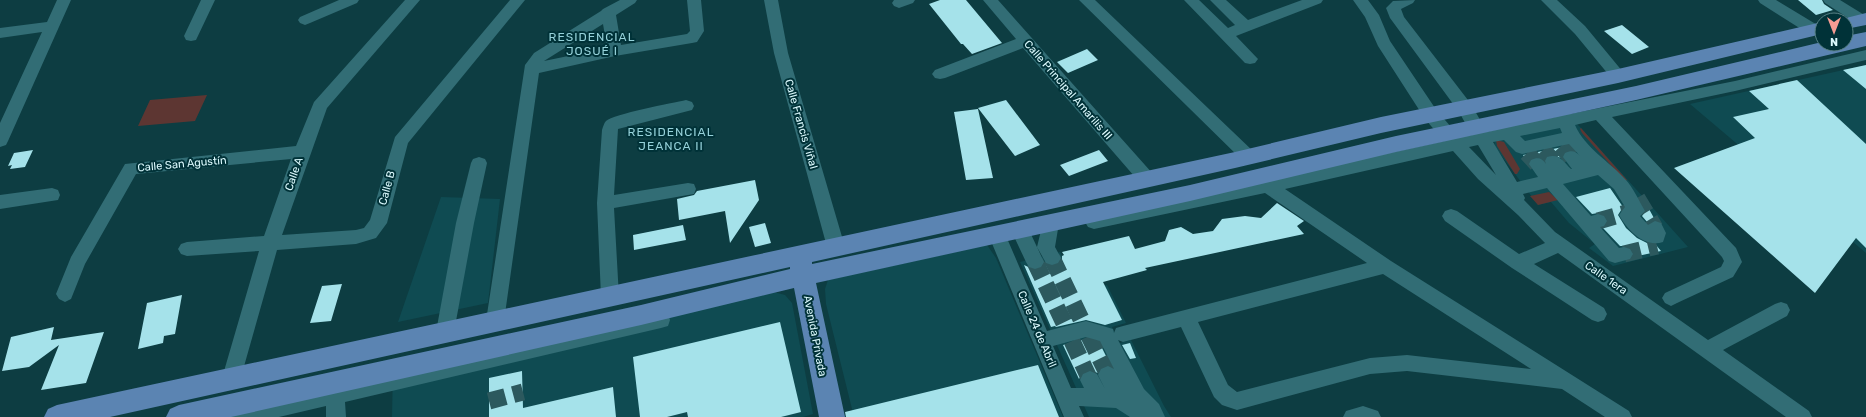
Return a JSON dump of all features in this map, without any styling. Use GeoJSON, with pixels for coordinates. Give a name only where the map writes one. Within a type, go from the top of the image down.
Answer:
{"type":"FeatureCollection","features":[{"type":"Feature","properties":{"kind":"main road"},"geometry":{"type":"LineString","coordinates":[[179,417],[231,413],[641,316],[802,272],[836,247],[1249,157],[1431,115],[1618,76],[1814,30]]}},
{"type":"Feature","properties":{"kind":"main road"},"geometry":{"type":"LineString","coordinates":[[1854,41],[1866,39]]}},
{"type":"Feature","properties":{"kind":"main road"},"geometry":{"type":"LineString","coordinates":[[57,417],[610,297],[802,272],[1021,234],[1563,115],[1814,51]]}},
{"type":"Feature","properties":{"kind":"main road","name":"Avenida Privada"},"geometry":{"type":"LineString","coordinates":[[802,272],[832,417]]}},
{"type":"Feature","properties":{"kind":"street"},"geometry":{"type":"LineString","coordinates":[[0,141],[64,0]]}},
{"type":"Feature","properties":{"kind":"street"},"geometry":{"type":"LineString","coordinates":[[191,36],[208,0]]}},
{"type":"Feature","properties":{"kind":"street"},"geometry":{"type":"LineString","coordinates":[[305,20],[352,0]]}},
{"type":"Feature","properties":{"kind":"street","name":"Calle A"},"geometry":{"type":"LineString","coordinates":[[232,378],[270,244],[302,152],[320,106],[413,0]]}},
{"type":"Feature","properties":{"kind":"street","name":"Calle B"},"geometry":{"type":"LineString","coordinates":[[187,249],[356,237],[370,233],[378,223],[401,141],[518,0]]}},
{"type":"Feature","properties":{"kind":"street"},"geometry":{"type":"LineString","coordinates":[[495,321],[535,61],[608,12],[630,0]]}},
{"type":"Feature","properties":{"kind":"street"},"geometry":{"type":"LineString","coordinates":[[533,69],[615,50],[692,38],[697,31],[694,0]]}},
{"type":"Feature","properties":{"kind":"street","name":"Calle Francis Viñal"},"geometry":{"type":"LineString","coordinates":[[771,0],[781,53],[836,247]]}},
{"type":"Feature","properties":{"kind":"street","name":"Calle Principal Amarilis III"},"geometry":{"type":"LineString","coordinates":[[990,0],[1147,179]]}},
{"type":"Feature","properties":{"kind":"street"},"geometry":{"type":"LineString","coordinates":[[1086,0],[1249,157]]}},
{"type":"Feature","properties":{"kind":"street"},"geometry":{"type":"LineString","coordinates":[[1191,0],[1250,59]]}},
{"type":"Feature","properties":{"kind":"street"},"geometry":{"type":"LineString","coordinates":[[1218,0],[1246,27]]}},
{"type":"Feature","properties":{"kind":"street"},"geometry":{"type":"LineString","coordinates":[[1226,34],[1316,0]]}},
{"type":"Feature","properties":{"kind":"street","name":"Calle 1era"},"geometry":{"type":"LineString","coordinates":[[1360,0],[1372,15],[1383,42],[1431,115],[1484,175],[1524,210],[1558,245],[1802,417]]}},
{"type":"Feature","properties":{"kind":"street"},"geometry":{"type":"LineString","coordinates":[[1408,0],[1393,8],[1397,18],[1465,108],[1491,130],[1601,168],[1620,184],[1645,233],[1655,237]]}},
{"type":"Feature","properties":{"kind":"street"},"geometry":{"type":"LineString","coordinates":[[1548,0],[1580,30],[1618,76]]}},
{"type":"Feature","properties":{"kind":"street"},"geometry":{"type":"LineString","coordinates":[[1765,0],[1814,27]]}},
{"type":"Feature","properties":{"kind":"street"},"geometry":{"type":"LineString","coordinates":[[1830,0],[1858,20]]}},
{"type":"Feature","properties":{"kind":"street"},"geometry":{"type":"LineString","coordinates":[[608,12],[615,50]]}},
{"type":"Feature","properties":{"kind":"street"},"geometry":{"type":"LineString","coordinates":[[0,33],[51,26]]}},
{"type":"Feature","properties":{"kind":"street"},"geometry":{"type":"LineString","coordinates":[[940,74],[1026,41]]}},
{"type":"Feature","properties":{"kind":"street"},"geometry":{"type":"LineString","coordinates":[[1624,254],[1615,256],[1593,222],[1550,180],[1548,150],[1563,115],[1599,114],[1735,86],[1866,55]]}},
{"type":"Feature","properties":{"kind":"street"},"geometry":{"type":"LineString","coordinates":[[610,297],[605,203],[610,130],[612,125],[618,122],[686,106]]}},
{"type":"Feature","properties":{"kind":"street"},"geometry":{"type":"LineString","coordinates":[[1599,114],[1730,253],[1733,262],[1727,272],[1671,298]]}},
{"type":"Feature","properties":{"kind":"street"},"geometry":{"type":"LineString","coordinates":[[1491,130],[1512,190],[1524,210]]}},
{"type":"Feature","properties":{"kind":"street"},"geometry":{"type":"LineString","coordinates":[[1548,150],[1585,172]]}},
{"type":"Feature","properties":{"kind":"street"},"geometry":{"type":"LineString","coordinates":[[1548,150],[1566,176]]}},
{"type":"Feature","properties":{"kind":"street","name":"Calle San Agustín"},"geometry":{"type":"LineString","coordinates":[[65,294],[76,262],[131,168],[302,152]]}},
{"type":"Feature","properties":{"kind":"street"},"geometry":{"type":"LineString","coordinates":[[445,332],[465,223],[479,163]]}},
{"type":"Feature","properties":{"kind":"street"},"geometry":{"type":"LineString","coordinates":[[1512,190],[1601,168]]}},
{"type":"Feature","properties":{"kind":"street"},"geometry":{"type":"LineString","coordinates":[[1263,182],[1385,266],[1564,382],[1622,417]]}},
{"type":"Feature","properties":{"kind":"street"},"geometry":{"type":"LineString","coordinates":[[605,203],[688,189]]}},
{"type":"Feature","properties":{"kind":"street"},"geometry":{"type":"LineString","coordinates":[[0,202],[52,195]]}},
{"type":"Feature","properties":{"kind":"street"},"geometry":{"type":"LineString","coordinates":[[1451,216],[1518,263],[1598,314]]}},
{"type":"Feature","properties":{"kind":"street"},"geometry":{"type":"LineString","coordinates":[[231,413],[336,396],[610,333],[802,272],[1000,242],[1021,234],[1044,260],[1050,227]]}},
{"type":"Feature","properties":{"kind":"street","name":"Calle 24 de Abril"},"geometry":{"type":"LineString","coordinates":[[1000,242],[1026,286],[1035,309],[1041,341],[1074,417]]}},
{"type":"Feature","properties":{"kind":"street"},"geometry":{"type":"LineString","coordinates":[[1518,263],[1558,245]]}},
{"type":"Feature","properties":{"kind":"street"},"geometry":{"type":"LineString","coordinates":[[1123,334],[1385,266]]}},
{"type":"Feature","properties":{"kind":"street"},"geometry":{"type":"LineString","coordinates":[[1709,350],[1720,342],[1781,310]]}},
{"type":"Feature","properties":{"kind":"street"},"geometry":{"type":"LineString","coordinates":[[1186,317],[1221,391],[1229,399],[1237,401],[1370,366],[1388,364],[1407,363],[1564,382]]}},
{"type":"Feature","properties":{"kind":"street"},"geometry":{"type":"LineString","coordinates":[[1041,341],[1077,331],[1106,335],[1137,395],[1152,410],[1155,417]]}},
{"type":"Feature","properties":{"kind":"street"},"geometry":{"type":"LineString","coordinates":[[1099,398],[1099,377],[1119,400],[1147,417]]}},
{"type":"Feature","properties":{"kind":"street"},"geometry":{"type":"LineString","coordinates":[[336,396],[336,417]]}},
{"type":"Feature","properties":{"kind":"street"},"geometry":{"type":"LineString","coordinates":[[1066,396],[1119,400]]}},
{"type":"Feature","properties":{"kind":"street"},"geometry":{"type":"LineString","coordinates":[[1353,417],[1363,415],[1371,417]]}},
{"type":"Feature","properties":{"kind":"shaded area"},"geometry":{"type":"Polygon","coordinates":[[[1866,65],[1866,253],[1690,104],[1866,65]]]}},
{"type":"Feature","properties":{"kind":"shaded area"},"geometry":{"type":"Polygon","coordinates":[[[207,95],[195,121],[138,126],[150,100],[207,95]]]}},
{"type":"Feature","properties":{"kind":"shaded area"},"geometry":{"type":"Polygon","coordinates":[[[1576,123],[1688,247],[1613,266],[1589,248],[1595,244],[1569,223],[1551,202],[1538,205],[1495,147],[1494,139],[1576,123]]]}},
{"type":"Feature","properties":{"kind":"shaded area"},"geometry":{"type":"Polygon","coordinates":[[[1581,128],[1627,180],[1625,181],[1582,133],[1581,128]]]}},
{"type":"Feature","properties":{"kind":"shaded area"},"geometry":{"type":"Polygon","coordinates":[[[1496,140],[1504,142],[1520,169],[1517,174],[1515,174],[1497,146],[1496,140]]]}},
{"type":"Feature","properties":{"kind":"shaded area"},"geometry":{"type":"Polygon","coordinates":[[[1549,192],[1558,200],[1538,205],[1530,196],[1549,192]]]}},
{"type":"Feature","properties":{"kind":"shaded area"},"geometry":{"type":"Polygon","coordinates":[[[441,197],[500,199],[488,303],[398,322],[441,197]]]}},
{"type":"Feature","properties":{"kind":"shaded area"},"geometry":{"type":"Polygon","coordinates":[[[987,245],[996,258],[1063,417],[854,417],[826,304],[825,289],[828,280],[987,245]]]}},
{"type":"Feature","properties":{"kind":"shaded area"},"geometry":{"type":"Polygon","coordinates":[[[1060,252],[1081,292],[1107,285],[1126,323],[1112,327],[1120,343],[1131,340],[1171,417],[1089,417],[1020,262],[1060,252]]]}},
{"type":"Feature","properties":{"kind":"shaded area"},"geometry":{"type":"Polygon","coordinates":[[[770,291],[785,295],[792,303],[813,414],[803,417],[392,417],[393,368],[770,291]]]}},
{"type":"Feature","properties":{"kind":"building"},"geometry":{"type":"Polygon","coordinates":[[[940,0],[966,0],[1002,43],[972,54],[963,44],[961,44],[929,4],[940,0]]]}},
{"type":"Feature","properties":{"kind":"building"},"geometry":{"type":"Polygon","coordinates":[[[1798,0],[1822,0],[1824,4],[1833,10],[1826,12],[1814,12],[1814,13],[1798,0]]]}},
{"type":"Feature","properties":{"kind":"building"},"geometry":{"type":"Polygon","coordinates":[[[1622,25],[1649,47],[1632,54],[1604,31],[1622,25]]]}},
{"type":"Feature","properties":{"kind":"building"},"geometry":{"type":"Polygon","coordinates":[[[1087,49],[1098,60],[1068,73],[1057,62],[1087,49]]]}},
{"type":"Feature","properties":{"kind":"building"},"geometry":{"type":"Polygon","coordinates":[[[1866,65],[1866,89],[1843,70],[1866,65]]]}},
{"type":"Feature","properties":{"kind":"building"},"geometry":{"type":"Polygon","coordinates":[[[1797,80],[1866,144],[1866,248],[1856,238],[1815,293],[1674,168],[1755,138],[1733,117],[1769,109],[1749,91],[1797,80]]]}},
{"type":"Feature","properties":{"kind":"building"},"geometry":{"type":"Polygon","coordinates":[[[1006,100],[1040,145],[1015,156],[978,108],[1006,100]]]}},
{"type":"Feature","properties":{"kind":"building"},"geometry":{"type":"Polygon","coordinates":[[[978,109],[993,178],[966,180],[954,112],[978,109]]]}},
{"type":"Feature","properties":{"kind":"building"},"geometry":{"type":"Polygon","coordinates":[[[1568,146],[1572,150],[1564,152],[1562,158],[1551,155],[1544,159],[1540,157],[1533,158],[1528,162],[1523,155],[1568,146]]]}},
{"type":"Feature","properties":{"kind":"building"},"geometry":{"type":"Polygon","coordinates":[[[33,150],[25,167],[10,169],[12,165],[8,166],[14,153],[33,150]]]}},
{"type":"Feature","properties":{"kind":"building"},"geometry":{"type":"Polygon","coordinates":[[[1099,150],[1108,161],[1069,176],[1060,165],[1099,150]]]}},
{"type":"Feature","properties":{"kind":"building"},"geometry":{"type":"Polygon","coordinates":[[[755,180],[759,200],[730,243],[725,211],[679,220],[677,199],[694,195],[697,191],[755,180]]]}},
{"type":"Feature","properties":{"kind":"building"},"geometry":{"type":"Polygon","coordinates":[[[1610,188],[1623,207],[1618,215],[1626,228],[1637,238],[1649,244],[1656,245],[1661,251],[1633,257],[1634,253],[1631,248],[1620,246],[1603,228],[1608,222],[1605,215],[1598,213],[1592,214],[1576,197],[1610,188]]]}},
{"type":"Feature","properties":{"kind":"building"},"geometry":{"type":"Polygon","coordinates":[[[1640,198],[1643,198],[1655,220],[1648,223],[1642,216],[1646,211],[1640,198]]]}},
{"type":"Feature","properties":{"kind":"building"},"geometry":{"type":"Polygon","coordinates":[[[1277,203],[1304,221],[1297,226],[1304,234],[1145,268],[1147,270],[1103,282],[1122,320],[1105,325],[1086,320],[1051,327],[1024,265],[1035,270],[1041,268],[1045,264],[1052,266],[1059,264],[1062,256],[1064,255],[1062,252],[1129,236],[1135,249],[1165,241],[1169,230],[1181,227],[1193,234],[1213,231],[1222,219],[1245,216],[1261,218],[1277,203]]]}},
{"type":"Feature","properties":{"kind":"building"},"geometry":{"type":"Polygon","coordinates":[[[765,223],[771,243],[755,247],[749,227],[765,223]]]}},
{"type":"Feature","properties":{"kind":"building"},"geometry":{"type":"Polygon","coordinates":[[[683,225],[686,240],[634,250],[633,235],[683,225]]]}},
{"type":"Feature","properties":{"kind":"building"},"geometry":{"type":"Polygon","coordinates":[[[342,284],[331,321],[310,323],[322,286],[342,284]]]}},
{"type":"Feature","properties":{"kind":"building"},"geometry":{"type":"Polygon","coordinates":[[[182,295],[175,334],[164,336],[163,343],[138,349],[147,303],[182,295]]]}},
{"type":"Feature","properties":{"kind":"building"},"geometry":{"type":"Polygon","coordinates":[[[780,322],[801,412],[781,417],[688,417],[687,412],[667,417],[640,417],[633,357],[780,322]]]}},
{"type":"Feature","properties":{"kind":"building"},"geometry":{"type":"Polygon","coordinates":[[[54,327],[51,340],[104,332],[86,383],[41,390],[59,345],[29,367],[2,371],[11,337],[54,327]]]}},
{"type":"Feature","properties":{"kind":"building"},"geometry":{"type":"Polygon","coordinates":[[[1086,339],[1099,342],[1111,366],[1107,365],[1100,368],[1098,373],[1089,370],[1082,373],[1079,379],[1063,345],[1086,339]]]}},
{"type":"Feature","properties":{"kind":"building"},"geometry":{"type":"Polygon","coordinates":[[[1130,343],[1136,358],[1130,359],[1122,345],[1130,343]]]}},
{"type":"Feature","properties":{"kind":"building"},"geometry":{"type":"Polygon","coordinates":[[[1038,365],[1059,417],[846,417],[845,412],[1038,365]]]}},
{"type":"Feature","properties":{"kind":"building"},"geometry":{"type":"Polygon","coordinates":[[[522,371],[523,408],[613,387],[616,417],[489,417],[489,378],[522,371]]]}},
{"type":"Feature","properties":{"kind":"tunnel"},"geometry":{"type":"LineString","coordinates":[[1561,146],[1571,157]]}},
{"type":"Feature","properties":{"kind":"tunnel"},"geometry":{"type":"LineString","coordinates":[[1543,150],[1553,161]]}},
{"type":"Feature","properties":{"kind":"tunnel"},"geometry":{"type":"LineString","coordinates":[[1527,153],[1537,164]]}},
{"type":"Feature","properties":{"kind":"tunnel"},"geometry":{"type":"LineString","coordinates":[[1637,198],[1655,228]]}},
{"type":"Feature","properties":{"kind":"tunnel"},"geometry":{"type":"LineString","coordinates":[[1598,221],[1630,212]]}},
{"type":"Feature","properties":{"kind":"tunnel"},"geometry":{"type":"LineString","coordinates":[[1624,254],[1657,246]]}},
{"type":"Feature","properties":{"kind":"tunnel"},"geometry":{"type":"LineString","coordinates":[[1052,258],[1081,319]]}},
{"type":"Feature","properties":{"kind":"tunnel"},"geometry":{"type":"LineString","coordinates":[[1035,262],[1064,323]]}},
{"type":"Feature","properties":{"kind":"tunnel"},"geometry":{"type":"LineString","coordinates":[[1089,336],[1108,375]]}},
{"type":"Feature","properties":{"kind":"tunnel"},"geometry":{"type":"LineString","coordinates":[[1072,341],[1090,380]]}},
{"type":"Feature","properties":{"kind":"tunnel"},"geometry":{"type":"LineString","coordinates":[[489,401],[523,392]]}},
{"type":"Feature","properties":{"kind":"district","name":"RESIDENCIAL JOSUÉ I"},"geometry":{"type":"Point","coordinates":[592,44]}},
{"type":"Feature","properties":{"kind":"district","name":"RESIDENCIAL JEANCA II"},"geometry":{"type":"Point","coordinates":[671,139]}}]}
